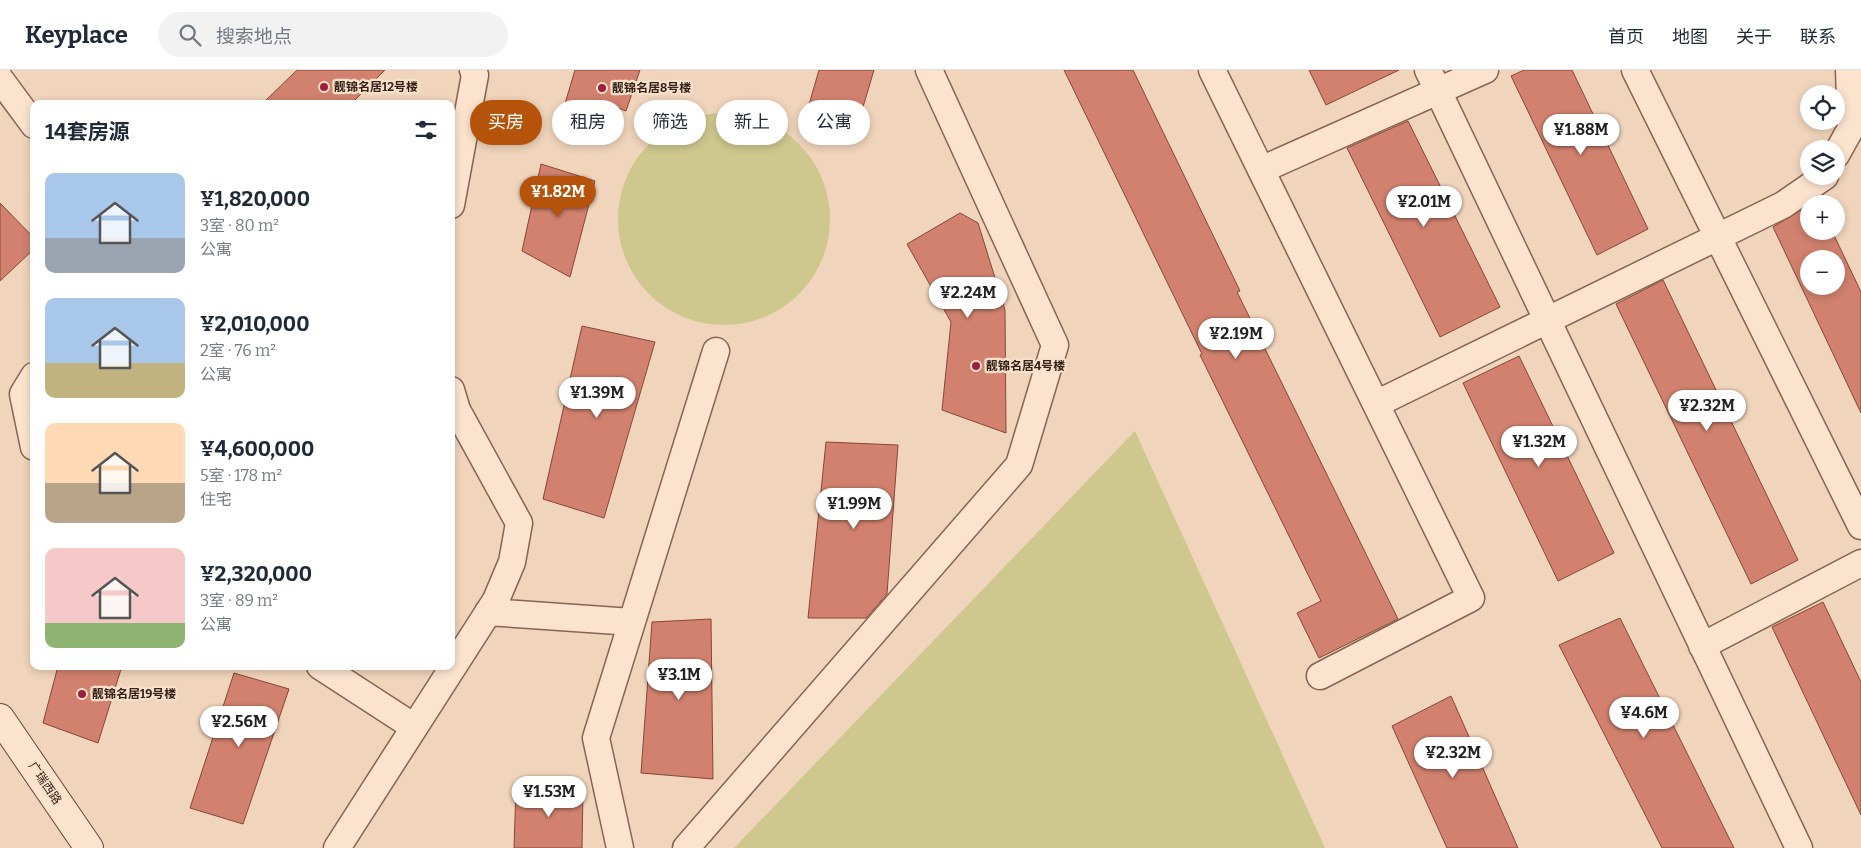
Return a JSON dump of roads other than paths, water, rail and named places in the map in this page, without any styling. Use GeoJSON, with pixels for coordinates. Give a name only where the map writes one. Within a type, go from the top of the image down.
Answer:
{"type":"FeatureCollection","features":[{"type":"Feature","properties":{"kind":"street"},"geometry":{"type":"LineString","coordinates":[[455,183],[475,75],[473,70]]}},
{"type":"Feature","properties":{"kind":"street"},"geometry":{"type":"LineString","coordinates":[[686,848],[1019,465],[1055,345],[929,70]]}},
{"type":"Feature","properties":{"kind":"street"},"geometry":{"type":"LineString","coordinates":[[1212,70],[1471,598],[1320,676]]}},
{"type":"Feature","properties":{"kind":"street"},"geometry":{"type":"LineString","coordinates":[[1261,170],[1433,80],[1485,70]]}},
{"type":"Feature","properties":{"kind":"street"},"geometry":{"type":"LineString","coordinates":[[1635,70],[1861,526]]}},
{"type":"Feature","properties":{"kind":"street"},"geometry":{"type":"LineString","coordinates":[[1845,148],[1856,139],[1849,70]]}},
{"type":"Feature","properties":{"kind":"street"},"geometry":{"type":"LineString","coordinates":[[0,79],[30,120]]}},
{"type":"Feature","properties":{"kind":"street"},"geometry":{"type":"LineString","coordinates":[[1433,80],[1799,848]]}},
{"type":"Feature","properties":{"kind":"street"},"geometry":{"type":"LineString","coordinates":[[1376,404],[1783,205],[1812,185]]}},
{"type":"Feature","properties":{"kind":"street"},"geometry":{"type":"LineString","coordinates":[[620,848],[596,738],[716,351]]}},
{"type":"Feature","properties":{"kind":"street"},"geometry":{"type":"LineString","coordinates":[[30,383],[23,394],[30,428]]}},
{"type":"Feature","properties":{"kind":"street"},"geometry":{"type":"LineString","coordinates":[[455,407],[519,523],[512,562],[496,600],[455,663]]}},
{"type":"Feature","properties":{"kind":"street"},"geometry":{"type":"LineString","coordinates":[[1702,646],[1861,563]]}},
{"type":"Feature","properties":{"kind":"street"},"geometry":{"type":"LineString","coordinates":[[488,612],[632,622]]}},
{"type":"Feature","properties":{"kind":"street"},"geometry":{"type":"LineString","coordinates":[[326,670],[414,727]]}},
{"type":"Feature","properties":{"kind":"street"},"geometry":{"type":"LineString","coordinates":[[336,848],[451,670]]}},
{"type":"Feature","properties":{"kind":"street","name":"广瑞西路"},"geometry":{"type":"LineString","coordinates":[[0,718],[89,848]]}},
{"type":"Feature","properties":{"kind":"place","name":"靓锦名居12号楼"},"geometry":{"type":"Point","coordinates":[324,87]}},
{"type":"Feature","properties":{"kind":"place","name":"靓锦名居8号楼"},"geometry":{"type":"Point","coordinates":[602,88]}},
{"type":"Feature","properties":{"kind":"place","name":"靓锦名居4号楼"},"geometry":{"type":"Point","coordinates":[976,366]}},
{"type":"Feature","properties":{"kind":"place","name":"靓锦名居19号楼"},"geometry":{"type":"Point","coordinates":[82,694]}}]}
